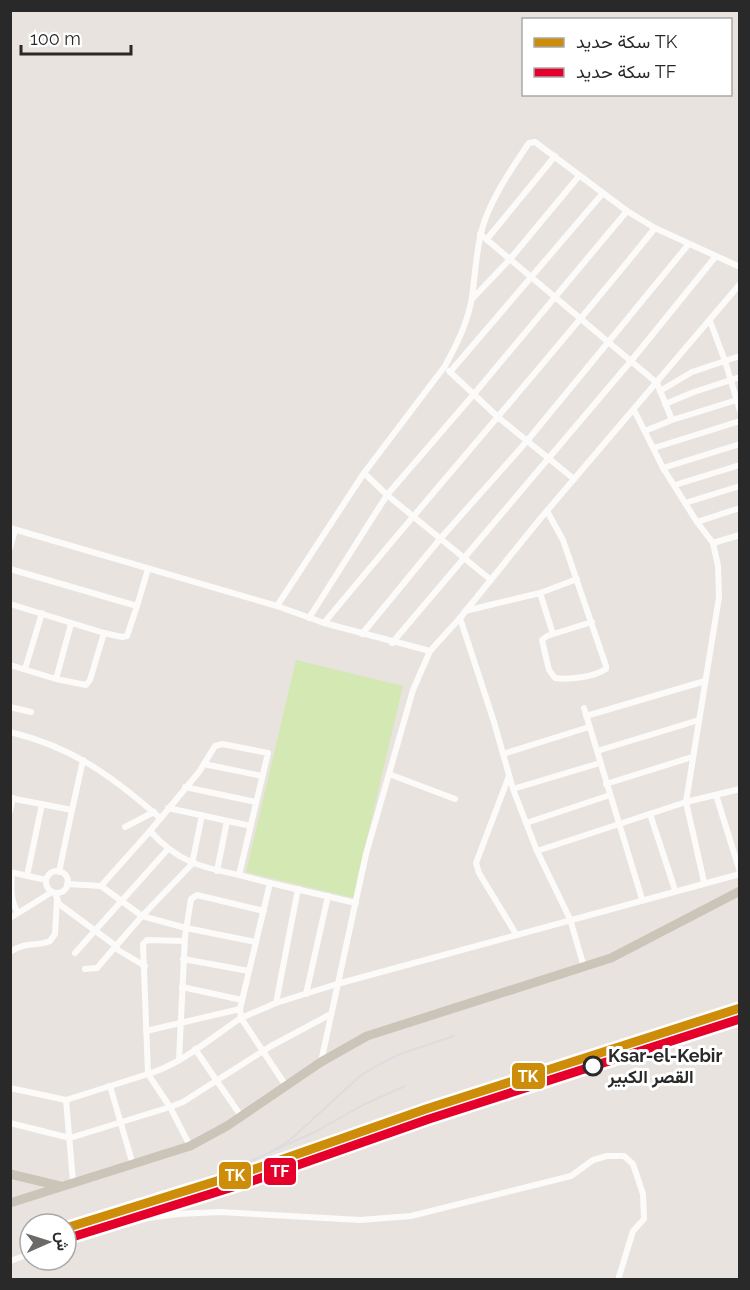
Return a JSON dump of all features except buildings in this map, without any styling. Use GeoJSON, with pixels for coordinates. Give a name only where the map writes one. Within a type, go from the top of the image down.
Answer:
{"type":"FeatureCollection","features":[{"type":"Feature","properties":{"kind":"main road"},"geometry":{"type":"LineString","coordinates":[[10,1203],[190,1146],[241,1116],[351,1044],[383,1030],[611,958],[740,891]]}},
{"type":"Feature","properties":{"kind":"main road"},"geometry":{"type":"LineString","coordinates":[[10,1174],[60,1186]]}},
{"type":"Feature","properties":{"kind":"street"},"geometry":{"type":"LineString","coordinates":[[277,606],[364,473],[445,366],[463,332],[472,299],[480,234],[487,213],[529,143],[535,142],[627,211],[655,228],[740,267]]}},
{"type":"Feature","properties":{"kind":"street"},"geometry":{"type":"LineString","coordinates":[[487,239],[555,156]]}},
{"type":"Feature","properties":{"kind":"street"},"geometry":{"type":"LineString","coordinates":[[472,299],[579,176]]}},
{"type":"Feature","properties":{"kind":"street"},"geometry":{"type":"LineString","coordinates":[[450,372],[603,193]]}},
{"type":"Feature","properties":{"kind":"street"},"geometry":{"type":"LineString","coordinates":[[309,618],[387,495],[627,211]]}},
{"type":"Feature","properties":{"kind":"street"},"geometry":{"type":"LineString","coordinates":[[324,623],[412,516],[499,418],[582,319],[655,228]]}},
{"type":"Feature","properties":{"kind":"street"},"geometry":{"type":"LineString","coordinates":[[480,234],[657,383],[672,420]]}},
{"type":"Feature","properties":{"kind":"street"},"geometry":{"type":"LineString","coordinates":[[362,634],[440,539],[527,441],[688,245]]}},
{"type":"Feature","properties":{"kind":"street"},"geometry":{"type":"LineString","coordinates":[[392,643],[463,557],[549,459],[716,256]]}},
{"type":"Feature","properties":{"kind":"street"},"geometry":{"type":"LineString","coordinates":[[321,1062],[329,1015],[366,854],[413,690],[430,651],[740,284]]}},
{"type":"Feature","properties":{"kind":"street"},"geometry":{"type":"LineString","coordinates":[[710,321],[738,399],[740,411]]}},
{"type":"Feature","properties":{"kind":"street"},"geometry":{"type":"LineString","coordinates":[[660,391],[692,372],[740,356]]}},
{"type":"Feature","properties":{"kind":"street"},"geometry":{"type":"LineString","coordinates":[[445,366],[499,418],[574,479]]}},
{"type":"Feature","properties":{"kind":"street"},"geometry":{"type":"LineString","coordinates":[[665,404],[740,377]]}},
{"type":"Feature","properties":{"kind":"street"},"geometry":{"type":"LineString","coordinates":[[645,431],[738,399]]}},
{"type":"Feature","properties":{"kind":"street"},"geometry":{"type":"LineString","coordinates":[[634,410],[663,468],[713,543],[718,566],[719,597],[686,802],[704,882]]}},
{"type":"Feature","properties":{"kind":"street"},"geometry":{"type":"LineString","coordinates":[[654,448],[740,421]]}},
{"type":"Feature","properties":{"kind":"street"},"geometry":{"type":"LineString","coordinates":[[663,468],[740,444]]}},
{"type":"Feature","properties":{"kind":"street"},"geometry":{"type":"LineString","coordinates":[[675,485],[740,465]]}},
{"type":"Feature","properties":{"kind":"street"},"geometry":{"type":"LineString","coordinates":[[364,473],[387,495],[490,580]]}},
{"type":"Feature","properties":{"kind":"street"},"geometry":{"type":"LineString","coordinates":[[685,503],[740,486]]}},
{"type":"Feature","properties":{"kind":"street"},"geometry":{"type":"LineString","coordinates":[[697,522],[740,508]]}},
{"type":"Feature","properties":{"kind":"street"},"geometry":{"type":"LineString","coordinates":[[547,511],[560,532],[592,622],[606,666],[606,669],[597,674],[560,679],[552,675],[542,644],[544,638],[592,622]]}},
{"type":"Feature","properties":{"kind":"street"},"geometry":{"type":"LineString","coordinates":[[10,548],[13,529],[277,606],[392,643],[430,651]]}},
{"type":"Feature","properties":{"kind":"street"},"geometry":{"type":"LineString","coordinates":[[713,543],[740,535]]}},
{"type":"Feature","properties":{"kind":"street"},"geometry":{"type":"LineString","coordinates":[[10,569],[137,606]]}},
{"type":"Feature","properties":{"kind":"street"},"geometry":{"type":"LineString","coordinates":[[10,604],[122,638],[128,636],[148,569]]}},
{"type":"Feature","properties":{"kind":"street"},"geometry":{"type":"LineString","coordinates":[[465,611],[540,592],[577,579]]}},
{"type":"Feature","properties":{"kind":"street"},"geometry":{"type":"LineString","coordinates":[[540,592],[553,634]]}},
{"type":"Feature","properties":{"kind":"street"},"geometry":{"type":"LineString","coordinates":[[25,669],[42,613]]}},
{"type":"Feature","properties":{"kind":"street"},"geometry":{"type":"LineString","coordinates":[[460,618],[513,789],[537,851],[570,919],[584,966]]}},
{"type":"Feature","properties":{"kind":"street"},"geometry":{"type":"LineString","coordinates":[[56,679],[72,624]]}},
{"type":"Feature","properties":{"kind":"street"},"geometry":{"type":"LineString","coordinates":[[10,665],[56,679],[82,685],[88,684],[104,633]]}},
{"type":"Feature","properties":{"kind":"street"},"geometry":{"type":"LineString","coordinates":[[586,716],[705,681]]}},
{"type":"Feature","properties":{"kind":"street"},"geometry":{"type":"LineString","coordinates":[[10,707],[31,712]]}},
{"type":"Feature","properties":{"kind":"street"},"geometry":{"type":"LineString","coordinates":[[584,708],[642,899]]}},
{"type":"Feature","properties":{"kind":"street"},"geometry":{"type":"LineString","coordinates":[[597,751],[699,720]]}},
{"type":"Feature","properties":{"kind":"street"},"geometry":{"type":"LineString","coordinates":[[503,754],[589,728]]}},
{"type":"Feature","properties":{"kind":"street"},"geometry":{"type":"LineString","coordinates":[[10,732],[49,743],[107,773],[160,818]]}},
{"type":"Feature","properties":{"kind":"street"},"geometry":{"type":"LineString","coordinates":[[101,886],[150,831],[218,744],[268,753],[239,875]]}},
{"type":"Feature","properties":{"kind":"street"},"geometry":{"type":"LineString","coordinates":[[606,784],[692,757]]}},
{"type":"Feature","properties":{"kind":"street"},"geometry":{"type":"LineString","coordinates":[[59,872],[83,760]]}},
{"type":"Feature","properties":{"kind":"street"},"geometry":{"type":"LineString","coordinates":[[513,789],[600,763]]}},
{"type":"Feature","properties":{"kind":"street"},"geometry":{"type":"LineString","coordinates":[[204,764],[262,776]]}},
{"type":"Feature","properties":{"kind":"street"},"geometry":{"type":"LineString","coordinates":[[389,774],[455,799]]}},
{"type":"Feature","properties":{"kind":"street"},"geometry":{"type":"LineString","coordinates":[[510,775],[476,863],[479,873],[516,934]]}},
{"type":"Feature","properties":{"kind":"street"},"geometry":{"type":"LineString","coordinates":[[185,788],[256,802]]}},
{"type":"Feature","properties":{"kind":"street"},"geometry":{"type":"LineString","coordinates":[[537,851],[686,802],[740,789]]}},
{"type":"Feature","properties":{"kind":"street"},"geometry":{"type":"LineString","coordinates":[[526,823],[610,795]]}},
{"type":"Feature","properties":{"kind":"street"},"geometry":{"type":"LineString","coordinates":[[10,1088],[66,1100],[161,1070],[241,1018],[276,1003],[337,984],[740,873],[716,795]]}},
{"type":"Feature","properties":{"kind":"street"},"geometry":{"type":"LineString","coordinates":[[10,811],[12,798],[72,810]]}},
{"type":"Feature","properties":{"kind":"street"},"geometry":{"type":"LineString","coordinates":[[27,876],[42,804]]}},
{"type":"Feature","properties":{"kind":"street"},"geometry":{"type":"LineString","coordinates":[[168,808],[251,826]]}},
{"type":"Feature","properties":{"kind":"street"},"geometry":{"type":"LineString","coordinates":[[125,827],[154,812]]}},
{"type":"Feature","properties":{"kind":"street"},"geometry":{"type":"LineString","coordinates":[[650,814],[675,890]]}},
{"type":"Feature","properties":{"kind":"street"},"geometry":{"type":"LineString","coordinates":[[85,969],[97,968],[142,916],[192,864],[202,815]]}},
{"type":"Feature","properties":{"kind":"street"},"geometry":{"type":"LineString","coordinates":[[217,871],[227,821]]}},
{"type":"Feature","properties":{"kind":"street"},"geometry":{"type":"LineString","coordinates":[[150,831],[168,849],[192,864],[356,903]]}},
{"type":"Feature","properties":{"kind":"street"},"geometry":{"type":"LineString","coordinates":[[75,953],[168,849]]}},
{"type":"Feature","properties":{"kind":"street"},"geometry":{"type":"LineString","coordinates":[[67,884],[64,875],[59,872],[49,875],[46,880],[47,887],[59,904],[116,946],[118,950],[144,966]]}},
{"type":"Feature","properties":{"kind":"street"},"geometry":{"type":"LineString","coordinates":[[18,913],[12,904],[11,873],[46,880]]}},
{"type":"Feature","properties":{"kind":"street"},"geometry":{"type":"LineString","coordinates":[[270,883],[240,1009],[241,1018],[286,1086]]}},
{"type":"Feature","properties":{"kind":"street"},"geometry":{"type":"LineString","coordinates":[[67,884],[101,886],[142,916],[186,928],[256,942]]}},
{"type":"Feature","properties":{"kind":"street"},"geometry":{"type":"LineString","coordinates":[[10,918],[61,892],[67,884]]}},
{"type":"Feature","properties":{"kind":"street"},"geometry":{"type":"LineString","coordinates":[[276,1003],[298,890]]}},
{"type":"Feature","properties":{"kind":"street"},"geometry":{"type":"LineString","coordinates":[[10,952],[24,944],[44,944],[50,941],[55,934],[54,895]]}},
{"type":"Feature","properties":{"kind":"street"},"geometry":{"type":"LineString","coordinates":[[179,1060],[184,941],[190,903],[195,895],[264,911]]}},
{"type":"Feature","properties":{"kind":"street"},"geometry":{"type":"LineString","coordinates":[[306,994],[328,896]]}},
{"type":"Feature","properties":{"kind":"street"},"geometry":{"type":"LineString","coordinates":[[184,941],[147,940],[144,941],[143,948],[148,1074],[170,1107],[190,1146]]}},
{"type":"Feature","properties":{"kind":"street"},"geometry":{"type":"LineString","coordinates":[[183,959],[249,971]]}},
{"type":"Feature","properties":{"kind":"street"},"geometry":{"type":"LineString","coordinates":[[182,987],[242,1000]]}},
{"type":"Feature","properties":{"kind":"street"},"geometry":{"type":"LineString","coordinates":[[146,1031],[240,1009]]}},
{"type":"Feature","properties":{"kind":"street"},"geometry":{"type":"LineString","coordinates":[[10,1124],[70,1138],[170,1107],[183,1102],[262,1051],[329,1015]]}},
{"type":"Feature","properties":{"kind":"street"},"geometry":{"type":"LineString","coordinates":[[195,1049],[241,1116]]}},
{"type":"Feature","properties":{"kind":"street"},"geometry":{"type":"LineString","coordinates":[[110,1086],[133,1165]]}},
{"type":"Feature","properties":{"kind":"street"},"geometry":{"type":"LineString","coordinates":[[66,1100],[73,1182]]}},
{"type":"Feature","properties":{"kind":"street"},"geometry":{"type":"LineString","coordinates":[[78,1238],[147,1218],[178,1214],[220,1212],[360,1220],[411,1216],[571,1176],[593,1160],[624,1156],[633,1164],[643,1194],[644,1219],[633,1230],[618,1280]]}},
{"type":"Feature","properties":{"kind":"green space"},"geometry":{"type":"Polygon","coordinates":[[[296,660],[403,686],[353,898],[246,872],[296,660]]]}},
{"type":"Feature","properties":{"kind":"railway"},"geometry":{"type":"LineString","coordinates":[[272,1151],[290,1140],[360,1076],[400,1054],[454,1036]]}},
{"type":"Feature","properties":{"kind":"railway"},"geometry":{"type":"LineString","coordinates":[[242,1165],[315,1132],[363,1105],[405,1086]]}},
{"type":"Feature","properties":{"kind":"railway"},"geometry":{"type":"LineString","coordinates":[[190,1183],[242,1165],[196,1187]]}},
{"type":"Feature","properties":{"kind":"rail line","name":"TK"},"geometry":{"type":"LineString","coordinates":[[78,1224],[252,1170],[426,1109],[740,1008]]}},
{"type":"Feature","properties":{"kind":"rail line","name":"TF"},"geometry":{"type":"LineString","coordinates":[[78,1235],[255,1180],[429,1119],[740,1019]]}},
{"type":"Feature","properties":{"kind":"place","name":"Ksar-el-Kebir القصر الكبير"},"geometry":{"type":"Point","coordinates":[593,1066]}}]}
